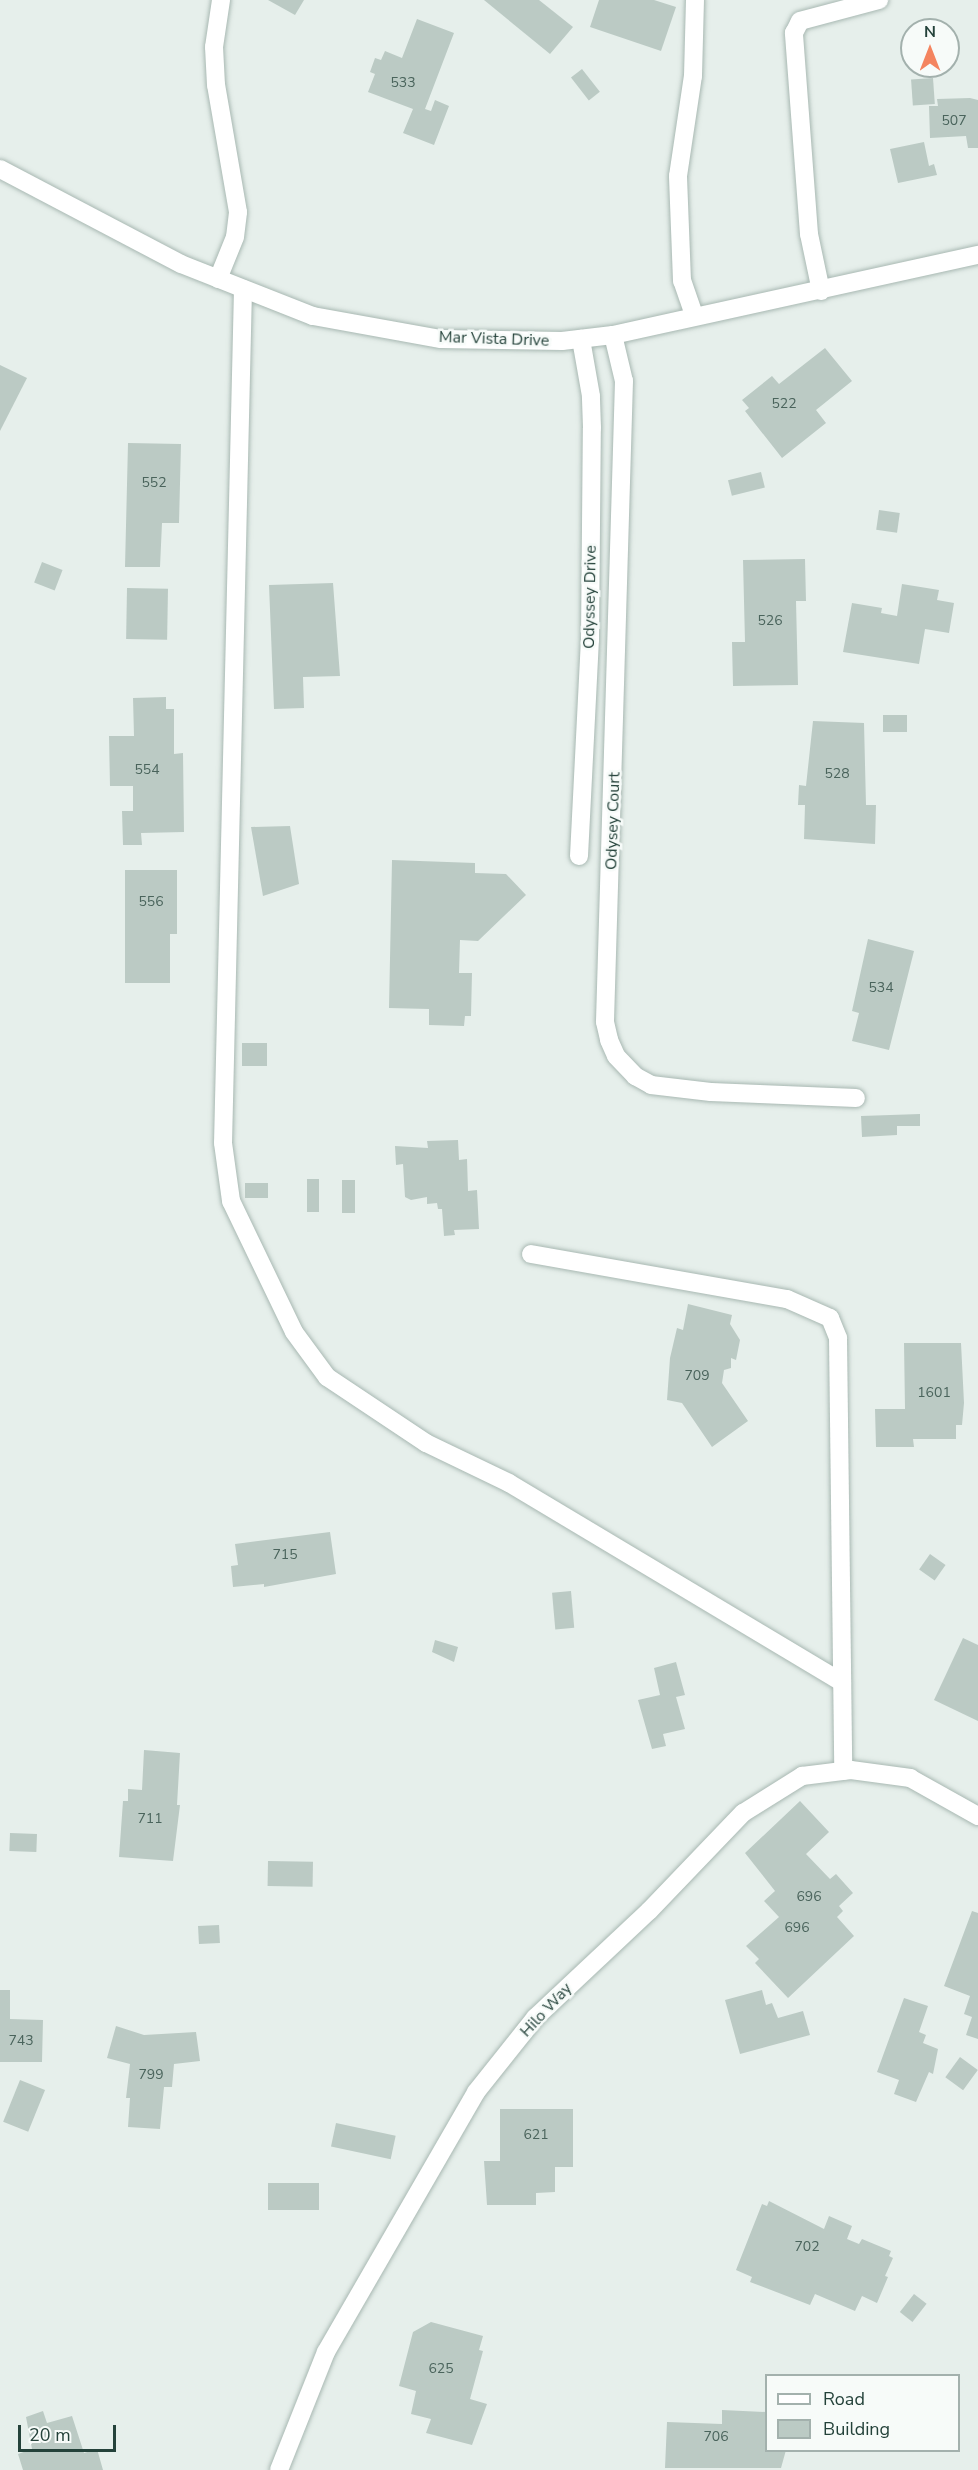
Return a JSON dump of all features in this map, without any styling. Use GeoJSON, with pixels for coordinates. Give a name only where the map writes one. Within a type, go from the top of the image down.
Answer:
{"type":"FeatureCollection","features":[{"type":"Feature","properties":{"kind":"street"},"geometry":{"type":"LineString","coordinates":[[218,279],[235,237],[238,213],[216,85],[214,47],[220,0]]}},
{"type":"Feature","properties":{"kind":"street"},"geometry":{"type":"LineString","coordinates":[[694,315],[682,281],[678,176],[693,76],[695,0]]}},
{"type":"Feature","properties":{"kind":"street"},"geometry":{"type":"LineString","coordinates":[[821,291],[809,234],[794,33],[800,21],[879,0]]}},
{"type":"Feature","properties":{"kind":"street","name":"Mar Vista Drive"},"geometry":{"type":"LineString","coordinates":[[0,169],[181,264],[313,316],[441,339],[581,339],[613,335],[694,315],[821,291],[978,255]]}},
{"type":"Feature","properties":{"kind":"street"},"geometry":{"type":"LineString","coordinates":[[243,289],[224,1143],[231,1201],[294,1332],[327,1377],[426,1443],[509,1483],[842,1682]]}},
{"type":"Feature","properties":{"kind":"street","name":"Odysey Court"},"geometry":{"type":"LineString","coordinates":[[613,335],[624,381],[605,1022],[609,1040],[616,1056],[635,1076],[651,1085],[711,1092],[856,1098]]}},
{"type":"Feature","properties":{"kind":"street","name":"Odyssey Drive"},"geometry":{"type":"LineString","coordinates":[[579,856],[590,640],[592,429],[591,396],[581,339]]}},
{"type":"Feature","properties":{"kind":"street"},"geometry":{"type":"LineString","coordinates":[[531,1254],[788,1299],[830,1318],[838,1338],[843,1771]]}},
{"type":"Feature","properties":{"kind":"street","name":"Hilo Way"},"geometry":{"type":"LineString","coordinates":[[279,2470],[326,2352],[476,2092],[535,2018],[649,1911],[743,1813],[802,1776],[843,1771],[910,1778],[978,1816]]}},
{"type":"Feature","properties":{"kind":"building"},"geometry":{"type":"Polygon","coordinates":[[[268,0],[304,0],[295,15],[268,0]]]}},
{"type":"Feature","properties":{"kind":"building"},"geometry":{"type":"Polygon","coordinates":[[[484,0],[539,0],[573,27],[550,54],[484,0]]]}},
{"type":"Feature","properties":{"kind":"building"},"geometry":{"type":"Polygon","coordinates":[[[599,0],[654,0],[676,7],[661,51],[590,27],[599,0]]]}},
{"type":"Feature","properties":{"kind":"building"},"geometry":{"type":"Polygon","coordinates":[[[417,19],[454,33],[425,109],[431,111],[435,100],[449,106],[434,145],[403,133],[413,109],[368,92],[375,74],[370,72],[375,58],[381,60],[385,51],[402,58],[417,19]]]}},
{"type":"Feature","properties":{"kind":"building"},"geometry":{"type":"Polygon","coordinates":[[[582,69],[600,92],[589,100],[571,78],[582,69]]]}},
{"type":"Feature","properties":{"kind":"building"},"geometry":{"type":"Polygon","coordinates":[[[933,78],[935,104],[913,105],[911,80],[933,78]]]}},
{"type":"Feature","properties":{"kind":"building"},"geometry":{"type":"Polygon","coordinates":[[[970,98],[978,100],[978,148],[968,148],[966,136],[930,138],[929,106],[938,106],[937,99],[970,98]]]}},
{"type":"Feature","properties":{"kind":"building"},"geometry":{"type":"Polygon","coordinates":[[[924,142],[929,166],[934,164],[937,175],[898,183],[890,149],[924,142]]]}},
{"type":"Feature","properties":{"kind":"building"},"geometry":{"type":"Polygon","coordinates":[[[825,348],[852,381],[816,410],[826,423],[782,458],[745,411],[749,408],[742,400],[772,376],[779,384],[825,348]]]}},
{"type":"Feature","properties":{"kind":"building"},"geometry":{"type":"Polygon","coordinates":[[[0,365],[27,378],[0,431],[0,365]]]}},
{"type":"Feature","properties":{"kind":"building"},"geometry":{"type":"Polygon","coordinates":[[[128,443],[181,444],[179,523],[162,523],[160,567],[125,567],[128,443]]]}},
{"type":"Feature","properties":{"kind":"building"},"geometry":{"type":"Polygon","coordinates":[[[761,472],[765,488],[732,496],[728,480],[761,472]]]}},
{"type":"Feature","properties":{"kind":"building"},"geometry":{"type":"Polygon","coordinates":[[[879,510],[900,513],[897,533],[876,530],[879,510]]]}},
{"type":"Feature","properties":{"kind":"building"},"geometry":{"type":"Polygon","coordinates":[[[805,559],[806,601],[796,601],[798,685],[733,686],[732,642],[745,642],[743,560],[805,559]]]}},
{"type":"Feature","properties":{"kind":"building"},"geometry":{"type":"Polygon","coordinates":[[[42,562],[63,570],[55,590],[34,583],[42,562]]]}},
{"type":"Feature","properties":{"kind":"building"},"geometry":{"type":"Polygon","coordinates":[[[333,583],[340,676],[303,677],[304,708],[274,709],[269,585],[333,583]]]}},
{"type":"Feature","properties":{"kind":"building"},"geometry":{"type":"Polygon","coordinates":[[[902,584],[939,590],[937,600],[954,603],[949,633],[925,629],[919,664],[843,652],[852,603],[882,608],[881,613],[897,616],[902,584]]]}},
{"type":"Feature","properties":{"kind":"building"},"geometry":{"type":"Polygon","coordinates":[[[127,588],[168,589],[167,640],[126,639],[127,588]]]}},
{"type":"Feature","properties":{"kind":"building"},"geometry":{"type":"Polygon","coordinates":[[[166,697],[166,709],[174,709],[174,754],[183,753],[184,832],[141,833],[142,845],[123,845],[122,811],[133,811],[133,786],[110,786],[109,736],[134,736],[133,698],[166,697]]]}},
{"type":"Feature","properties":{"kind":"building"},"geometry":{"type":"Polygon","coordinates":[[[883,715],[907,715],[907,732],[883,732],[883,715]]]}},
{"type":"Feature","properties":{"kind":"building"},"geometry":{"type":"Polygon","coordinates":[[[813,721],[864,723],[866,805],[876,805],[875,844],[804,839],[805,805],[798,805],[799,785],[806,786],[813,721]]]}},
{"type":"Feature","properties":{"kind":"building"},"geometry":{"type":"Polygon","coordinates":[[[290,826],[299,884],[263,896],[251,827],[290,826]]]}},
{"type":"Feature","properties":{"kind":"building"},"geometry":{"type":"Polygon","coordinates":[[[392,860],[475,863],[475,873],[506,874],[526,895],[478,941],[460,940],[459,973],[472,973],[471,1016],[465,1016],[464,1026],[429,1025],[429,1009],[389,1008],[392,860]]]}},
{"type":"Feature","properties":{"kind":"building"},"geometry":{"type":"Polygon","coordinates":[[[125,870],[177,870],[177,934],[170,934],[170,983],[125,983],[125,870]]]}},
{"type":"Feature","properties":{"kind":"building"},"geometry":{"type":"Polygon","coordinates":[[[868,939],[914,951],[889,1050],[852,1041],[859,1013],[852,1011],[868,939]]]}},
{"type":"Feature","properties":{"kind":"building"},"geometry":{"type":"Polygon","coordinates":[[[242,1043],[267,1043],[267,1066],[242,1066],[242,1043]]]}},
{"type":"Feature","properties":{"kind":"building"},"geometry":{"type":"Polygon","coordinates":[[[920,1114],[920,1126],[897,1126],[897,1135],[862,1137],[861,1116],[920,1114]]]}},
{"type":"Feature","properties":{"kind":"building"},"geometry":{"type":"Polygon","coordinates":[[[458,1140],[459,1160],[467,1159],[468,1191],[477,1190],[479,1229],[454,1230],[455,1235],[444,1236],[442,1209],[438,1209],[437,1203],[427,1204],[427,1197],[411,1200],[405,1197],[403,1164],[396,1165],[395,1146],[428,1148],[427,1141],[458,1140]]]}},
{"type":"Feature","properties":{"kind":"building"},"geometry":{"type":"Polygon","coordinates":[[[307,1179],[319,1179],[319,1212],[307,1212],[307,1179]]]}},
{"type":"Feature","properties":{"kind":"building"},"geometry":{"type":"Polygon","coordinates":[[[342,1180],[355,1180],[355,1213],[342,1213],[342,1180]]]}},
{"type":"Feature","properties":{"kind":"building"},"geometry":{"type":"Polygon","coordinates":[[[245,1183],[268,1183],[268,1198],[245,1198],[245,1183]]]}},
{"type":"Feature","properties":{"kind":"building"},"geometry":{"type":"Polygon","coordinates":[[[688,1304],[732,1315],[730,1324],[740,1340],[736,1360],[731,1358],[731,1368],[724,1370],[722,1383],[748,1421],[712,1447],[682,1403],[667,1400],[670,1358],[677,1328],[683,1330],[688,1304]]]}},
{"type":"Feature","properties":{"kind":"building"},"geometry":{"type":"Polygon","coordinates":[[[904,1343],[961,1343],[964,1403],[962,1425],[956,1425],[956,1439],[913,1439],[914,1447],[876,1447],[875,1409],[905,1409],[904,1343]]]}},
{"type":"Feature","properties":{"kind":"building"},"geometry":{"type":"Polygon","coordinates":[[[330,1532],[336,1574],[264,1587],[264,1584],[233,1587],[231,1566],[238,1565],[235,1544],[330,1532]]]}},
{"type":"Feature","properties":{"kind":"building"},"geometry":{"type":"Polygon","coordinates":[[[930,1554],[946,1565],[935,1580],[919,1570],[930,1554]]]}},
{"type":"Feature","properties":{"kind":"building"},"geometry":{"type":"Polygon","coordinates":[[[571,1591],[574,1628],[555,1630],[552,1593],[571,1591]]]}},
{"type":"Feature","properties":{"kind":"building"},"geometry":{"type":"Polygon","coordinates":[[[963,1638],[978,1645],[978,1721],[934,1700],[963,1638]]]}},
{"type":"Feature","properties":{"kind":"building"},"geometry":{"type":"Polygon","coordinates":[[[435,1640],[458,1647],[454,1662],[432,1652],[435,1640]]]}},
{"type":"Feature","properties":{"kind":"building"},"geometry":{"type":"Polygon","coordinates":[[[676,1662],[685,1695],[676,1697],[685,1729],[663,1734],[666,1746],[652,1749],[638,1700],[660,1695],[654,1668],[676,1662]]]}},
{"type":"Feature","properties":{"kind":"building"},"geometry":{"type":"Polygon","coordinates":[[[144,1750],[180,1753],[177,1805],[180,1805],[173,1861],[119,1857],[123,1801],[128,1801],[128,1789],[142,1790],[144,1750]]]}},
{"type":"Feature","properties":{"kind":"building"},"geometry":{"type":"Polygon","coordinates":[[[800,1801],[829,1832],[806,1854],[830,1879],[836,1874],[853,1893],[839,1906],[843,1911],[837,1917],[854,1936],[788,1998],[755,1963],[759,1959],[746,1946],[779,1917],[764,1901],[775,1891],[745,1853],[800,1801]]]}},
{"type":"Feature","properties":{"kind":"building"},"geometry":{"type":"Polygon","coordinates":[[[10,1833],[37,1834],[36,1852],[9,1851],[10,1833]]]}},
{"type":"Feature","properties":{"kind":"building"},"geometry":{"type":"Polygon","coordinates":[[[268,1861],[313,1862],[313,1887],[268,1886],[268,1861]]]}},
{"type":"Feature","properties":{"kind":"building"},"geometry":{"type":"Polygon","coordinates":[[[972,1911],[978,1913],[978,2039],[966,2035],[972,2017],[964,2014],[970,1996],[944,1986],[972,1911]]]}},
{"type":"Feature","properties":{"kind":"building"},"geometry":{"type":"Polygon","coordinates":[[[219,1925],[220,1943],[199,1944],[198,1926],[219,1925]]]}},
{"type":"Feature","properties":{"kind":"building"},"geometry":{"type":"Polygon","coordinates":[[[0,1990],[10,1990],[10,2019],[43,2020],[42,2062],[0,2062],[0,1990]]]}},
{"type":"Feature","properties":{"kind":"building"},"geometry":{"type":"Polygon","coordinates":[[[762,1990],[766,2005],[772,2003],[778,2018],[803,2011],[810,2035],[740,2054],[725,2000],[762,1990]]]}},
{"type":"Feature","properties":{"kind":"building"},"geometry":{"type":"Polygon","coordinates":[[[904,1998],[928,2006],[919,2032],[926,2035],[923,2043],[938,2049],[933,2074],[929,2072],[916,2102],[894,2094],[899,2080],[877,2072],[904,1998]]]}},
{"type":"Feature","properties":{"kind":"building"},"geometry":{"type":"Polygon","coordinates":[[[116,2026],[144,2035],[196,2032],[200,2061],[174,2064],[172,2087],[164,2087],[160,2129],[128,2127],[130,2098],[126,2098],[130,2064],[107,2058],[116,2026]]]}},
{"type":"Feature","properties":{"kind":"building"},"geometry":{"type":"Polygon","coordinates":[[[960,2057],[978,2070],[963,2090],[945,2077],[960,2057]]]}},
{"type":"Feature","properties":{"kind":"building"},"geometry":{"type":"Polygon","coordinates":[[[20,2080],[45,2090],[28,2132],[3,2122],[20,2080]]]}},
{"type":"Feature","properties":{"kind":"building"},"geometry":{"type":"Polygon","coordinates":[[[500,2109],[573,2109],[573,2167],[555,2167],[555,2192],[536,2193],[536,2205],[487,2205],[484,2161],[500,2161],[500,2109]]]}},
{"type":"Feature","properties":{"kind":"building"},"geometry":{"type":"Polygon","coordinates":[[[336,2123],[396,2136],[391,2159],[331,2146],[336,2123]]]}},
{"type":"Feature","properties":{"kind":"building"},"geometry":{"type":"Polygon","coordinates":[[[268,2183],[319,2183],[319,2210],[268,2210],[268,2183]]]}},
{"type":"Feature","properties":{"kind":"building"},"geometry":{"type":"Polygon","coordinates":[[[769,2201],[824,2229],[829,2216],[852,2226],[847,2239],[859,2244],[862,2239],[891,2251],[889,2256],[893,2258],[885,2276],[888,2277],[877,2303],[862,2296],[855,2311],[815,2294],[810,2305],[750,2282],[752,2277],[736,2270],[762,2204],[767,2206],[769,2201]]]}},
{"type":"Feature","properties":{"kind":"building"},"geometry":{"type":"Polygon","coordinates":[[[914,2294],[927,2304],[912,2322],[900,2312],[914,2294]]]}},
{"type":"Feature","properties":{"kind":"building"},"geometry":{"type":"Polygon","coordinates":[[[431,2322],[483,2336],[479,2350],[483,2351],[470,2399],[487,2404],[472,2445],[426,2433],[431,2419],[411,2414],[416,2391],[399,2386],[413,2332],[431,2322]]]}},
{"type":"Feature","properties":{"kind":"building"},"geometry":{"type":"Polygon","coordinates":[[[722,2410],[765,2412],[765,2452],[785,2452],[781,2468],[665,2468],[667,2422],[722,2424],[722,2410]]]}},
{"type":"Feature","properties":{"kind":"building"},"geometry":{"type":"Polygon","coordinates":[[[43,2411],[47,2423],[72,2416],[84,2453],[97,2449],[103,2470],[23,2470],[18,2454],[32,2449],[26,2417],[43,2411]]]}}]}
